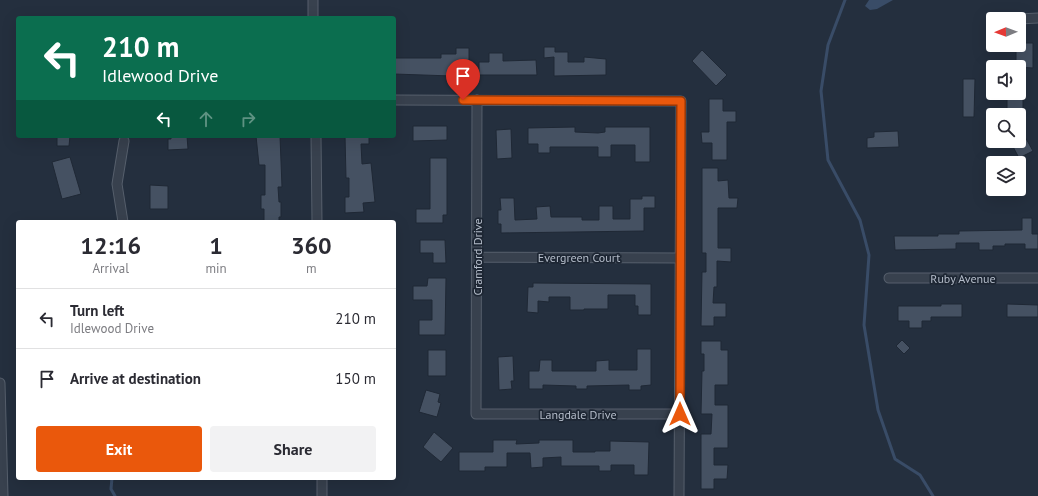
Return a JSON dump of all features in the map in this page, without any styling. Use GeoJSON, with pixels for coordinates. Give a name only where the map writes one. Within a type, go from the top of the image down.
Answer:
{"type":"FeatureCollection","features":[{"type":"Feature","properties":{"kind":"street"},"geometry":{"type":"LineString","coordinates":[[313,0],[313,16]]}},
{"type":"Feature","properties":{"kind":"street"},"geometry":{"type":"LineString","coordinates":[[1026,19],[1038,18]]}},
{"type":"Feature","properties":{"kind":"street"},"geometry":{"type":"LineString","coordinates":[[396,100],[681,101],[679,496]]}},
{"type":"Feature","properties":{"kind":"street","name":"Cramford Drive"},"geometry":{"type":"LineString","coordinates":[[476,414],[477,100]]}},
{"type":"Feature","properties":{"kind":"street"},"geometry":{"type":"LineString","coordinates":[[316,138],[317,220]]}},
{"type":"Feature","properties":{"kind":"street"},"geometry":{"type":"LineString","coordinates":[[123,220],[117,184],[124,141]]}},
{"type":"Feature","properties":{"kind":"street","name":"Evergreen Court"},"geometry":{"type":"LineString","coordinates":[[477,257],[680,258]]}},
{"type":"Feature","properties":{"kind":"street","name":"Ruby Avenue"},"geometry":{"type":"LineString","coordinates":[[889,278],[1038,278]]}},
{"type":"Feature","properties":{"kind":"street"},"geometry":{"type":"LineString","coordinates":[[0,383],[3,496]]}},
{"type":"Feature","properties":{"kind":"street","name":"Langdale Drive"},"geometry":{"type":"LineString","coordinates":[[476,414],[680,414]]}},
{"type":"Feature","properties":{"kind":"street"},"geometry":{"type":"LineString","coordinates":[[322,480],[322,496]]}},
{"type":"Feature","properties":{"kind":"water"},"geometry":{"type":"Polygon","coordinates":[[[869,0],[893,0],[877,9],[870,10],[865,6],[869,0]]]}},
{"type":"Feature","properties":{"kind":"building"},"geometry":{"type":"Polygon","coordinates":[[[1026,43],[1033,43],[1033,68],[1026,68],[1026,60],[1016,60],[1016,52],[1026,52],[1026,43]]]}},
{"type":"Feature","properties":{"kind":"building"},"geometry":{"type":"Polygon","coordinates":[[[544,47],[555,47],[555,52],[568,52],[568,62],[584,62],[584,57],[606,59],[606,75],[554,76],[554,57],[544,58],[544,47]]]}},
{"type":"Feature","properties":{"kind":"building"},"geometry":{"type":"Polygon","coordinates":[[[456,48],[469,48],[469,69],[452,69],[452,76],[396,74],[396,58],[441,58],[441,54],[456,54],[456,48]]]}},
{"type":"Feature","properties":{"kind":"building"},"geometry":{"type":"Polygon","coordinates":[[[702,50],[727,75],[716,86],[692,61],[702,50]]]}},
{"type":"Feature","properties":{"kind":"building"},"geometry":{"type":"Polygon","coordinates":[[[489,53],[503,53],[503,61],[536,60],[537,75],[479,75],[479,62],[489,62],[489,53]]]}},
{"type":"Feature","properties":{"kind":"building"},"geometry":{"type":"Polygon","coordinates":[[[963,79],[975,79],[974,117],[963,117],[963,79]]]}},
{"type":"Feature","properties":{"kind":"building"},"geometry":{"type":"Polygon","coordinates":[[[709,99],[723,99],[723,111],[736,111],[736,122],[727,122],[727,160],[712,160],[712,143],[702,143],[701,132],[709,132],[709,99]]]}},
{"type":"Feature","properties":{"kind":"building"},"geometry":{"type":"Polygon","coordinates":[[[1007,100],[1023,100],[1023,108],[1007,108],[1007,100]]]}},
{"type":"Feature","properties":{"kind":"building"},"geometry":{"type":"Polygon","coordinates":[[[413,126],[447,126],[447,140],[413,141],[413,126]]]}},
{"type":"Feature","properties":{"kind":"building"},"geometry":{"type":"Polygon","coordinates":[[[575,127],[575,132],[598,133],[605,132],[605,127],[650,127],[650,162],[635,162],[635,145],[611,145],[611,157],[598,157],[598,147],[550,147],[550,153],[538,153],[538,144],[528,144],[528,128],[575,127]]]}},
{"type":"Feature","properties":{"kind":"building"},"geometry":{"type":"Polygon","coordinates":[[[511,129],[512,158],[497,159],[496,130],[511,129]]]}},
{"type":"Feature","properties":{"kind":"building"},"geometry":{"type":"Polygon","coordinates":[[[898,131],[899,147],[867,148],[867,138],[874,137],[874,132],[898,131]]]}},
{"type":"Feature","properties":{"kind":"building"},"geometry":{"type":"Polygon","coordinates":[[[57,138],[70,138],[69,146],[57,146],[57,138]]]}},
{"type":"Feature","properties":{"kind":"building"},"geometry":{"type":"Polygon","coordinates":[[[187,138],[188,149],[168,150],[168,139],[187,138]]]}},
{"type":"Feature","properties":{"kind":"building"},"geometry":{"type":"Polygon","coordinates":[[[256,138],[280,138],[282,187],[278,187],[279,202],[281,202],[281,217],[279,217],[279,220],[264,220],[264,209],[261,209],[261,195],[265,195],[265,165],[259,165],[256,138]]]}},
{"type":"Feature","properties":{"kind":"building"},"geometry":{"type":"Polygon","coordinates":[[[345,138],[369,138],[369,144],[361,144],[362,164],[371,163],[375,202],[363,203],[364,212],[345,213],[345,197],[349,197],[349,178],[346,178],[345,138]]]}},
{"type":"Feature","properties":{"kind":"building"},"geometry":{"type":"Polygon","coordinates":[[[1026,138],[1033,151],[1023,156],[1018,156],[1014,148],[1026,148],[1026,138]]]}},
{"type":"Feature","properties":{"kind":"building"},"geometry":{"type":"Polygon","coordinates":[[[70,157],[81,194],[62,199],[52,162],[70,157]]]}},
{"type":"Feature","properties":{"kind":"building"},"geometry":{"type":"Polygon","coordinates":[[[430,158],[447,158],[447,215],[443,215],[443,223],[416,223],[416,209],[430,209],[430,158]]]}},
{"type":"Feature","properties":{"kind":"building"},"geometry":{"type":"Polygon","coordinates":[[[702,168],[718,168],[718,181],[728,180],[729,198],[738,198],[737,208],[718,208],[718,248],[731,248],[731,262],[717,261],[717,287],[714,287],[713,303],[726,303],[726,317],[714,317],[714,326],[701,326],[702,272],[706,272],[706,253],[702,253],[702,168]]]}},
{"type":"Feature","properties":{"kind":"building"},"geometry":{"type":"Polygon","coordinates":[[[150,185],[168,186],[168,209],[150,209],[150,185]]]}},
{"type":"Feature","properties":{"kind":"building"},"geometry":{"type":"Polygon","coordinates":[[[642,196],[655,196],[655,208],[644,208],[644,231],[501,233],[501,224],[498,224],[498,210],[501,210],[500,198],[514,198],[515,220],[537,219],[536,207],[550,206],[551,217],[582,217],[582,220],[599,220],[599,206],[613,206],[613,219],[630,219],[630,199],[642,199],[642,196]]]}},
{"type":"Feature","properties":{"kind":"building"},"geometry":{"type":"Polygon","coordinates":[[[1022,218],[1032,218],[1032,234],[1038,234],[1038,249],[1025,249],[1025,244],[1005,244],[1005,246],[993,246],[993,250],[979,250],[979,243],[956,243],[956,249],[895,250],[894,236],[938,236],[938,234],[959,234],[959,231],[1022,230],[1022,218]]]}},
{"type":"Feature","properties":{"kind":"building"},"geometry":{"type":"Polygon","coordinates":[[[420,240],[445,240],[446,263],[433,263],[433,253],[420,253],[420,240]]]}},
{"type":"Feature","properties":{"kind":"building"},"geometry":{"type":"Polygon","coordinates":[[[428,278],[446,278],[445,335],[419,335],[419,320],[432,320],[432,300],[413,300],[413,286],[427,286],[428,278]]]}},
{"type":"Feature","properties":{"kind":"building"},"geometry":{"type":"Polygon","coordinates":[[[533,283],[651,284],[651,315],[638,315],[638,306],[635,306],[635,295],[608,295],[608,309],[584,310],[570,310],[570,297],[549,297],[549,302],[538,301],[538,313],[527,312],[528,287],[533,287],[533,283]]]}},
{"type":"Feature","properties":{"kind":"building"},"geometry":{"type":"Polygon","coordinates":[[[941,304],[962,304],[962,317],[931,317],[931,321],[922,321],[922,328],[909,328],[909,321],[898,321],[898,306],[941,306],[941,304]]]}},
{"type":"Feature","properties":{"kind":"building"},"geometry":{"type":"Polygon","coordinates":[[[1007,304],[1038,305],[1038,317],[1007,317],[1007,304]]]}},
{"type":"Feature","properties":{"kind":"building"},"geometry":{"type":"Polygon","coordinates":[[[902,340],[910,348],[904,354],[896,346],[902,340]]]}},
{"type":"Feature","properties":{"kind":"building"},"geometry":{"type":"Polygon","coordinates":[[[701,341],[721,341],[721,350],[728,350],[728,385],[715,385],[715,405],[728,405],[728,448],[714,448],[714,465],[728,465],[727,479],[714,479],[714,489],[701,489],[701,434],[711,434],[712,414],[701,414],[704,354],[701,354],[701,341]]]}},
{"type":"Feature","properties":{"kind":"building"},"geometry":{"type":"Polygon","coordinates":[[[637,349],[651,349],[651,385],[641,386],[641,390],[629,390],[629,385],[587,386],[587,389],[576,389],[576,386],[543,385],[543,389],[529,389],[529,371],[539,371],[540,360],[552,360],[552,371],[596,371],[596,361],[609,360],[609,370],[637,370],[637,349]]]}},
{"type":"Feature","properties":{"kind":"building"},"geometry":{"type":"Polygon","coordinates":[[[428,350],[446,350],[446,376],[428,376],[428,350]]]}},
{"type":"Feature","properties":{"kind":"building"},"geometry":{"type":"Polygon","coordinates":[[[513,356],[514,381],[511,381],[512,389],[499,390],[498,357],[513,356]]]}},
{"type":"Feature","properties":{"kind":"building"},"geometry":{"type":"Polygon","coordinates":[[[426,390],[440,394],[438,402],[441,403],[437,417],[419,412],[426,390]]]}},
{"type":"Feature","properties":{"kind":"building"},"geometry":{"type":"Polygon","coordinates":[[[434,432],[453,448],[441,462],[423,447],[434,432]]]}},
{"type":"Feature","properties":{"kind":"building"},"geometry":{"type":"Polygon","coordinates":[[[493,440],[517,440],[516,444],[539,443],[539,440],[573,440],[573,452],[610,451],[610,441],[649,442],[648,475],[634,475],[634,465],[611,465],[611,471],[599,471],[599,466],[561,466],[561,457],[543,458],[543,467],[531,468],[530,453],[507,453],[507,467],[485,467],[485,471],[459,471],[459,452],[493,452],[493,440]]]}},
{"type":"Feature","properties":{"kind":"waterway"},"geometry":{"type":"LineString","coordinates":[[845,0],[828,45],[821,91],[828,160],[860,220],[869,255],[864,325],[878,410],[895,459],[920,475],[933,496]]}},
{"type":"Feature","properties":{"kind":"waterway"},"geometry":{"type":"LineString","coordinates":[[112,480],[111,489],[115,496]]}},
{"type":"Feature","properties":{"kind":"route"},"geometry":{"type":"LineString","coordinates":[[463,100],[681,101],[680,414]]}}]}
